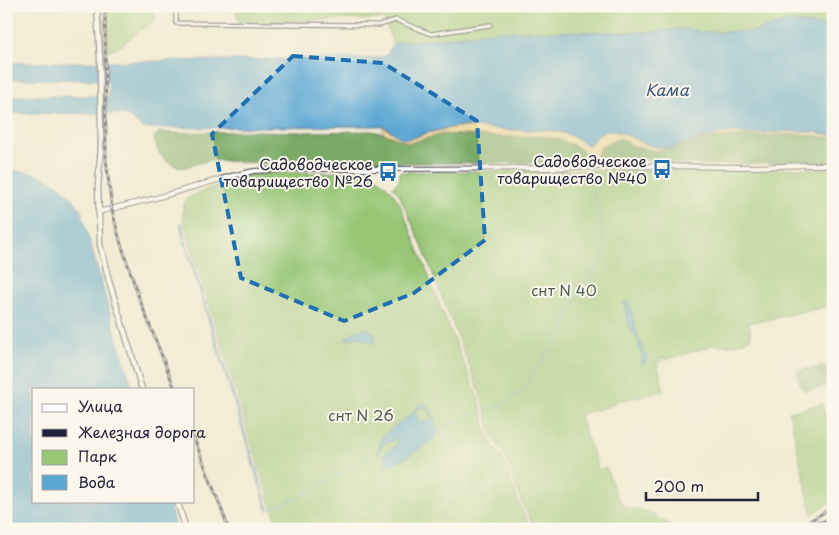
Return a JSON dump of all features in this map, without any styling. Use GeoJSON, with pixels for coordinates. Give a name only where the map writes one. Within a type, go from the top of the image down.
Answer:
{"type":"FeatureCollection","features":[{"type":"Feature","properties":{"kind":"main road"},"geometry":{"type":"LineString","coordinates":[[96,6],[100,58],[101,145],[98,212],[100,244],[108,280],[142,388]]}},
{"type":"Feature","properties":{"kind":"main road"},"geometry":{"type":"LineString","coordinates":[[177,502],[186,529]]}},
{"type":"Feature","properties":{"kind":"street"},"geometry":{"type":"LineString","coordinates":[[176,6],[176,22],[379,25],[396,20],[431,34],[490,25]]}},
{"type":"Feature","properties":{"kind":"street"},"geometry":{"type":"LineString","coordinates":[[98,212],[254,171],[290,169],[388,170],[833,165]]}},
{"type":"Feature","properties":{"kind":"highlighted area"},"geometry":{"type":"Polygon","coordinates":[[[293,56],[383,63],[477,121],[485,240],[414,293],[344,321],[241,278],[212,134],[293,56]]]}},
{"type":"Feature","properties":{"kind":"green space"},"geometry":{"type":"Polygon","coordinates":[[[106,6],[154,6],[155,21],[120,46],[106,51],[106,6]]]}},
{"type":"Feature","properties":{"kind":"green space"},"geometry":{"type":"Polygon","coordinates":[[[235,6],[833,6],[833,27],[787,22],[753,32],[698,32],[697,30],[679,29],[653,32],[498,31],[404,41],[393,44],[384,19],[239,22],[235,6]]]}},
{"type":"Feature","properties":{"kind":"green space"},"geometry":{"type":"Polygon","coordinates":[[[372,131],[409,143],[443,134],[504,137],[539,136],[558,139],[575,146],[584,151],[584,156],[561,163],[277,164],[210,160],[182,168],[165,160],[158,152],[154,138],[159,132],[372,131]]]}},
{"type":"Feature","properties":{"kind":"green space"},"geometry":{"type":"Polygon","coordinates":[[[799,134],[833,138],[833,162],[702,165],[653,164],[643,158],[628,163],[600,163],[595,158],[601,146],[621,138],[634,146],[657,151],[709,138],[799,134]]]}},
{"type":"Feature","properties":{"kind":"green space","name":"снт N 40"},"geometry":{"type":"Polygon","coordinates":[[[833,168],[833,304],[749,323],[751,337],[742,342],[731,345],[709,345],[709,347],[664,360],[664,357],[660,358],[661,361],[657,362],[664,391],[617,401],[613,405],[584,413],[580,416],[599,470],[606,468],[620,502],[627,508],[641,510],[677,529],[535,529],[522,503],[505,455],[493,438],[480,393],[422,246],[399,194],[393,187],[399,180],[400,172],[833,168]]]}},
{"type":"Feature","properties":{"kind":"green space","name":"снт N 26"},"geometry":{"type":"Polygon","coordinates":[[[371,172],[391,190],[399,202],[479,400],[487,432],[493,446],[502,456],[519,503],[531,529],[279,529],[184,222],[184,204],[187,199],[208,189],[250,174],[371,172]]]}},
{"type":"Feature","properties":{"kind":"green space"},"geometry":{"type":"Polygon","coordinates":[[[833,365],[833,384],[805,391],[801,387],[797,372],[799,370],[833,365]]]}},
{"type":"Feature","properties":{"kind":"green space"},"geometry":{"type":"Polygon","coordinates":[[[822,404],[825,414],[833,412],[833,501],[812,514],[789,412],[822,404]]]}},
{"type":"Feature","properties":{"kind":"sand"},"geometry":{"type":"Polygon","coordinates":[[[383,126],[390,131],[413,138],[456,127],[552,130],[574,136],[588,146],[602,132],[608,131],[625,134],[646,144],[669,148],[719,134],[733,132],[749,134],[791,131],[813,132],[833,135],[833,138],[799,134],[709,138],[678,147],[657,151],[634,146],[620,138],[601,146],[595,158],[584,156],[584,151],[558,139],[539,136],[504,137],[443,134],[409,143],[383,133],[383,126]]]}},
{"type":"Feature","properties":{"kind":"water","name":"Кама"},"geometry":{"type":"Polygon","coordinates":[[[787,22],[833,27],[833,135],[791,131],[749,134],[733,132],[666,148],[649,145],[619,132],[608,131],[598,135],[588,146],[578,139],[549,130],[450,127],[406,139],[399,137],[383,126],[142,128],[127,116],[121,114],[6,113],[6,96],[109,96],[108,80],[6,79],[6,63],[375,58],[386,56],[393,44],[398,42],[498,31],[653,32],[679,29],[698,30],[698,32],[753,32],[787,22]]]}},
{"type":"Feature","properties":{"kind":"water"},"geometry":{"type":"Polygon","coordinates":[[[6,171],[18,171],[50,180],[66,192],[81,210],[133,388],[32,388],[32,502],[168,502],[176,529],[6,529],[6,171]]]}},
{"type":"Feature","properties":{"kind":"water"},"geometry":{"type":"Polygon","coordinates":[[[182,222],[185,238],[269,510],[267,510],[183,238],[180,223],[182,222]]]}},
{"type":"Feature","properties":{"kind":"water"},"geometry":{"type":"Polygon","coordinates":[[[624,302],[628,302],[630,307],[643,347],[643,354],[647,358],[645,363],[641,363],[641,350],[640,352],[637,347],[640,344],[631,329],[624,302]]]}},
{"type":"Feature","properties":{"kind":"water"},"geometry":{"type":"Polygon","coordinates":[[[365,328],[375,334],[374,343],[358,337],[345,339],[354,332],[365,328]]]}},
{"type":"Feature","properties":{"kind":"water"},"geometry":{"type":"Polygon","coordinates":[[[424,403],[429,408],[422,407],[417,409],[415,415],[419,419],[417,423],[425,422],[429,419],[433,420],[430,410],[435,420],[435,428],[438,430],[434,439],[405,458],[395,463],[384,465],[387,457],[381,458],[395,447],[398,441],[395,439],[385,443],[384,441],[377,455],[376,453],[383,435],[424,403]]]}},
{"type":"Feature","properties":{"kind":"waterway"},"geometry":{"type":"LineString","coordinates":[[487,410],[522,391],[565,329],[568,314],[605,252],[593,186]]}},
{"type":"Feature","properties":{"kind":"waterway"},"geometry":{"type":"LineString","coordinates":[[438,430],[479,413]]}},
{"type":"Feature","properties":{"kind":"waterway"},"geometry":{"type":"LineString","coordinates":[[269,510],[301,496],[376,454]]}},
{"type":"Feature","properties":{"kind":"railway"},"geometry":{"type":"LineString","coordinates":[[105,6],[106,159],[112,210],[139,298],[175,388]]}},
{"type":"Feature","properties":{"kind":"railway"},"geometry":{"type":"LineString","coordinates":[[195,441],[229,529]]}},
{"type":"Feature","properties":{"kind":"railway"},"geometry":{"type":"LineString","coordinates":[[786,529],[808,522],[833,507]]}},
{"type":"Feature","properties":{"kind":"railway"},"geometry":{"type":"LineString","coordinates":[[811,524],[833,519]]}},
{"type":"Feature","properties":{"kind":"place","name":"Садоводческое товарищество №40"},"geometry":{"type":"Point","coordinates":[662,169]}},
{"type":"Feature","properties":{"kind":"place","name":"Садоводческое товарищество №26"},"geometry":{"type":"Point","coordinates":[388,172]}}]}
